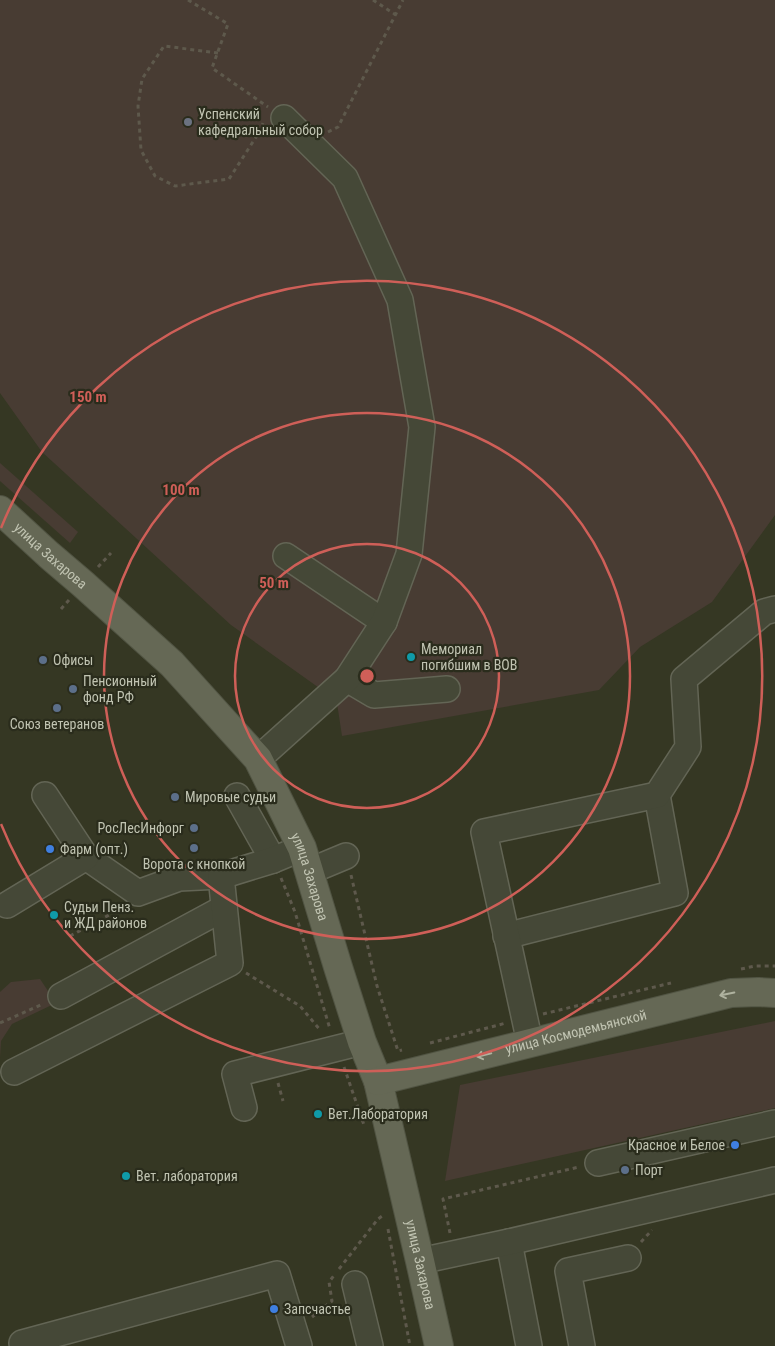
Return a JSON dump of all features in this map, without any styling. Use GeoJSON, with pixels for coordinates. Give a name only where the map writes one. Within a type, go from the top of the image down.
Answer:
{"type":"FeatureCollection","features":[{"type":"Feature","properties":{"kind":"main road","name":"улица Захарова"},"geometry":{"type":"LineString","coordinates":[[0,510],[172,664],[258,759],[306,859],[362,1042],[378,1081],[438,1346]]}},
{"type":"Feature","properties":{"kind":"main road","name":"улица Космодемьянской"},"geometry":{"type":"LineString","coordinates":[[378,1081],[731,993],[775,993]]}},
{"type":"Feature","properties":{"kind":"lane"},"geometry":{"type":"LineString","coordinates":[[258,759],[346,679],[384,622],[409,554],[422,427],[400,300],[345,178],[277,113]]}},
{"type":"Feature","properties":{"kind":"lane"},"geometry":{"type":"LineString","coordinates":[[286,556],[384,622]]}},
{"type":"Feature","properties":{"kind":"lane"},"geometry":{"type":"LineString","coordinates":[[506,936],[675,893],[657,795],[688,747],[684,679],[764,612],[775,609]]}},
{"type":"Feature","properties":{"kind":"lane"},"geometry":{"type":"LineString","coordinates":[[346,679],[374,695],[447,689]]}},
{"type":"Feature","properties":{"kind":"lane"},"geometry":{"type":"LineString","coordinates":[[45,795],[86,857],[138,893],[179,878],[221,876],[273,860],[346,856]]}},
{"type":"Feature","properties":{"kind":"lane"},"geometry":{"type":"LineString","coordinates":[[530,1043],[484,832],[657,795]]}},
{"type":"Feature","properties":{"kind":"lane"},"geometry":{"type":"LineString","coordinates":[[237,796],[273,860]]}},
{"type":"Feature","properties":{"kind":"lane"},"geometry":{"type":"LineString","coordinates":[[7,904],[86,857]]}},
{"type":"Feature","properties":{"kind":"lane"},"geometry":{"type":"LineString","coordinates":[[14,1072],[230,963],[221,876]]}},
{"type":"Feature","properties":{"kind":"lane"},"geometry":{"type":"LineString","coordinates":[[61,996],[224,908]]}},
{"type":"Feature","properties":{"kind":"lane"},"geometry":{"type":"LineString","coordinates":[[244,1108],[235,1074],[362,1042]]}},
{"type":"Feature","properties":{"kind":"lane"},"geometry":{"type":"LineString","coordinates":[[598,1163],[775,1123]]}},
{"type":"Feature","properties":{"kind":"lane"},"geometry":{"type":"LineString","coordinates":[[420,1261],[775,1180]]}},
{"type":"Feature","properties":{"kind":"lane"},"geometry":{"type":"LineString","coordinates":[[509,1242],[529,1346]]}},
{"type":"Feature","properties":{"kind":"lane"},"geometry":{"type":"LineString","coordinates":[[582,1346],[568,1271],[628,1258]]}},
{"type":"Feature","properties":{"kind":"lane"},"geometry":{"type":"LineString","coordinates":[[22,1343],[277,1274],[299,1346]]}},
{"type":"Feature","properties":{"kind":"lane"},"geometry":{"type":"LineString","coordinates":[[354,1284],[370,1346]]}},
{"type":"Feature","properties":{"kind":"path"},"geometry":{"type":"LineString","coordinates":[[188,0],[228,24],[218,53],[212,68],[277,113],[258,134],[229,179],[175,186],[155,176],[141,150],[138,106],[142,79],[164,46],[218,53]]}},
{"type":"Feature","properties":{"kind":"path"},"geometry":{"type":"LineString","coordinates":[[373,0],[396,15]]}},
{"type":"Feature","properties":{"kind":"path"},"geometry":{"type":"LineString","coordinates":[[307,141],[338,127],[403,0]]}},
{"type":"Feature","properties":{"kind":"path"},"geometry":{"type":"LineString","coordinates":[[96,569],[111,553]]}},
{"type":"Feature","properties":{"kind":"path"},"geometry":{"type":"LineString","coordinates":[[60,609],[73,596]]}},
{"type":"Feature","properties":{"kind":"path"},"geometry":{"type":"LineString","coordinates":[[346,856],[377,986],[398,1051]]}},
{"type":"Feature","properties":{"kind":"path"},"geometry":{"type":"LineString","coordinates":[[273,860],[295,912],[336,1049],[366,1130]]}},
{"type":"Feature","properties":{"kind":"path"},"geometry":{"type":"LineString","coordinates":[[70,936],[111,914],[138,893]]}},
{"type":"Feature","properties":{"kind":"path"},"geometry":{"type":"LineString","coordinates":[[230,963],[300,1006],[336,1049]]}},
{"type":"Feature","properties":{"kind":"path"},"geometry":{"type":"LineString","coordinates":[[0,1023],[61,996]]}},
{"type":"Feature","properties":{"kind":"path"},"geometry":{"type":"LineString","coordinates":[[455,1253],[443,1199],[598,1163]]}},
{"type":"Feature","properties":{"kind":"path"},"geometry":{"type":"LineString","coordinates":[[385,1214],[410,1346]]}},
{"type":"Feature","properties":{"kind":"shaded area"},"geometry":{"type":"Polygon","coordinates":[[[0,0],[775,0],[775,515],[712,602],[640,647],[599,690],[342,736],[337,703],[329,695],[231,625],[42,452],[0,393],[0,0]]]}},
{"type":"Feature","properties":{"kind":"shaded area"},"geometry":{"type":"Polygon","coordinates":[[[0,463],[78,532],[70,543],[0,481],[0,463]]]}},
{"type":"Feature","properties":{"kind":"shaded area"},"geometry":{"type":"Polygon","coordinates":[[[40,979],[56,1003],[12,1024],[1,1041],[0,1058],[0,992],[11,982],[40,979]]]}},
{"type":"Feature","properties":{"kind":"shaded area"},"geometry":{"type":"Polygon","coordinates":[[[775,1021],[775,1108],[445,1181],[460,1085],[775,1021]]]}},
{"type":"Feature","properties":{"kind":"place","name":"Успенский кафедральный собор"},"geometry":{"type":"Point","coordinates":[188,122]}},
{"type":"Feature","properties":{"kind":"place","name":"Мемориал погибшим в ВОВ"},"geometry":{"type":"Point","coordinates":[411,657]}},
{"type":"Feature","properties":{"kind":"place","name":"Офисы"},"geometry":{"type":"Point","coordinates":[43,660]}},
{"type":"Feature","properties":{"kind":"place","name":"Пенсионный фонд РФ"},"geometry":{"type":"Point","coordinates":[73,689]}},
{"type":"Feature","properties":{"kind":"place","name":"Союз ветеранов"},"geometry":{"type":"Point","coordinates":[57,708]}},
{"type":"Feature","properties":{"kind":"place","name":"Мировые судьи"},"geometry":{"type":"Point","coordinates":[175,797]}},
{"type":"Feature","properties":{"kind":"place","name":"РосЛесИнфорг"},"geometry":{"type":"Point","coordinates":[194,828]}},
{"type":"Feature","properties":{"kind":"place","name":"Ворота с кнопкой"},"geometry":{"type":"Point","coordinates":[194,848]}},
{"type":"Feature","properties":{"kind":"place","name":"Фарм (опт.)"},"geometry":{"type":"Point","coordinates":[50,849]}},
{"type":"Feature","properties":{"kind":"place","name":"Судьи Пенз. и ЖД районов"},"geometry":{"type":"Point","coordinates":[54,915]}},
{"type":"Feature","properties":{"kind":"place","name":"Вет.Лаборатория"},"geometry":{"type":"Point","coordinates":[318,1114]}},
{"type":"Feature","properties":{"kind":"place","name":"Красное и Белое"},"geometry":{"type":"Point","coordinates":[735,1145]}},
{"type":"Feature","properties":{"kind":"place","name":"Порт"},"geometry":{"type":"Point","coordinates":[625,1170]}},
{"type":"Feature","properties":{"kind":"place","name":"Вет. лаборатория"},"geometry":{"type":"Point","coordinates":[126,1176]}},
{"type":"Feature","properties":{"kind":"place","name":"Запсчастье"},"geometry":{"type":"Point","coordinates":[274,1309]}}]}
